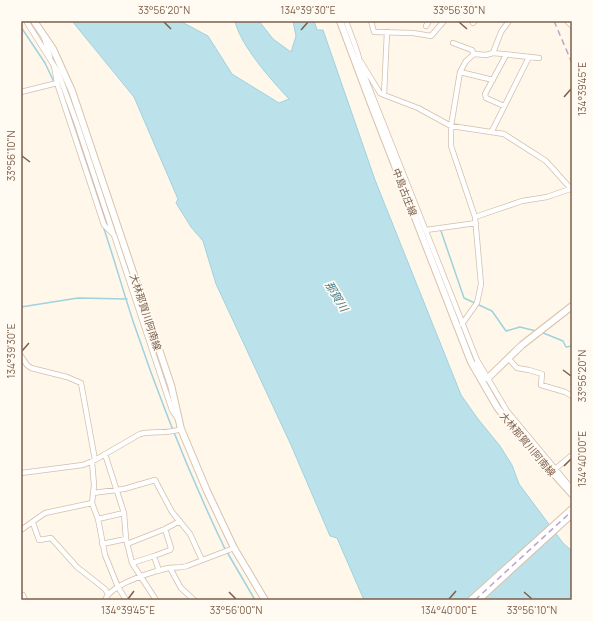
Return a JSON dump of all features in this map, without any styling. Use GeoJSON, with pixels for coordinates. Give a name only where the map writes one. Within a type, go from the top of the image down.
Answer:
{"type":"FeatureCollection","features":[{"type":"Feature","properties":{"kind":"main road","name":"大林那賀川阿南線"},"geometry":{"type":"LineString","coordinates":[[34,21],[44,35],[62,67],[88,135],[171,386],[179,429],[234,548],[265,600]]}},
{"type":"Feature","properties":{"kind":"main road","name":"中島古庄線"},"geometry":{"type":"LineString","coordinates":[[340,21],[471,362]]}},
{"type":"Feature","properties":{"kind":"main road"},"geometry":{"type":"LineString","coordinates":[[471,362],[488,378],[522,345],[572,306]]}},
{"type":"Feature","properties":{"kind":"main road","name":"大林那賀川阿南線"},"geometry":{"type":"LineString","coordinates":[[471,362],[497,406],[515,431],[572,494]]}},
{"type":"Feature","properties":{"kind":"main road"},"geometry":{"type":"LineString","coordinates":[[471,600],[572,509]]}},
{"type":"Feature","properties":{"kind":"main road"},"geometry":{"type":"LineString","coordinates":[[478,600],[572,514]]}},
{"type":"Feature","properties":{"kind":"street"},"geometry":{"type":"LineString","coordinates":[[26,21],[53,64],[57,83],[104,225],[114,234]]}},
{"type":"Feature","properties":{"kind":"street"},"geometry":{"type":"LineString","coordinates":[[346,21],[360,61],[477,360],[507,411],[554,470],[572,489]]}},
{"type":"Feature","properties":{"kind":"street"},"geometry":{"type":"LineString","coordinates":[[371,21],[374,32],[431,36],[444,21]]}},
{"type":"Feature","properties":{"kind":"street"},"geometry":{"type":"LineString","coordinates":[[426,26],[429,21]]}},
{"type":"Feature","properties":{"kind":"street"},"geometry":{"type":"LineString","coordinates":[[493,53],[501,32],[509,21]]}},
{"type":"Feature","properties":{"kind":"street"},"geometry":{"type":"LineString","coordinates":[[567,21],[572,26]]}},
{"type":"Feature","properties":{"kind":"street"},"geometry":{"type":"LineString","coordinates":[[384,95],[387,32]]}},
{"type":"Feature","properties":{"kind":"street"},"geometry":{"type":"LineString","coordinates":[[44,35],[44,40],[77,124],[172,410],[178,419]]}},
{"type":"Feature","properties":{"kind":"street"},"geometry":{"type":"LineString","coordinates":[[453,43],[472,50],[474,54]]}},
{"type":"Feature","properties":{"kind":"street"},"geometry":{"type":"LineString","coordinates":[[349,46],[380,93],[418,108],[450,126],[492,131],[504,134],[546,161],[571,189],[547,197],[522,201],[475,217]]}},
{"type":"Feature","properties":{"kind":"street"},"geometry":{"type":"LineString","coordinates":[[462,324],[477,303],[481,284],[475,217],[451,146],[450,126],[460,72],[466,61],[474,54],[486,55],[493,53],[539,58]]}},
{"type":"Feature","properties":{"kind":"street"},"geometry":{"type":"LineString","coordinates":[[504,106],[486,98],[485,94],[506,55]]}},
{"type":"Feature","properties":{"kind":"street"},"geometry":{"type":"LineString","coordinates":[[492,131],[529,57]]}},
{"type":"Feature","properties":{"kind":"street"},"geometry":{"type":"LineString","coordinates":[[460,72],[493,80]]}},
{"type":"Feature","properties":{"kind":"street"},"geometry":{"type":"LineString","coordinates":[[21,92],[57,83]]}},
{"type":"Feature","properties":{"kind":"street"},"geometry":{"type":"LineString","coordinates":[[426,230],[476,223]]}},
{"type":"Feature","properties":{"kind":"street"},"geometry":{"type":"LineString","coordinates":[[21,356],[26,365],[31,368],[67,377],[81,383],[94,461],[92,503],[98,519],[105,555],[118,587],[126,600]]}},
{"type":"Feature","properties":{"kind":"street"},"geometry":{"type":"LineString","coordinates":[[508,358],[517,368],[542,374],[541,385],[565,392],[572,396]]}},
{"type":"Feature","properties":{"kind":"street"},"geometry":{"type":"LineString","coordinates":[[21,473],[70,467],[94,461],[146,432],[171,432],[179,429]]}},
{"type":"Feature","properties":{"kind":"street"},"geometry":{"type":"LineString","coordinates":[[105,454],[124,513],[126,541],[132,563],[156,600]]}},
{"type":"Feature","properties":{"kind":"street"},"geometry":{"type":"LineString","coordinates":[[554,470],[572,455]]}},
{"type":"Feature","properties":{"kind":"street"},"geometry":{"type":"LineString","coordinates":[[93,493],[117,490],[155,480],[172,512],[190,534],[202,560]]}},
{"type":"Feature","properties":{"kind":"street"},"geometry":{"type":"LineString","coordinates":[[21,530],[33,523],[40,516],[51,511],[92,503]]}},
{"type":"Feature","properties":{"kind":"street"},"geometry":{"type":"LineString","coordinates":[[98,519],[124,513]]}},
{"type":"Feature","properties":{"kind":"street"},"geometry":{"type":"LineString","coordinates":[[102,544],[126,541],[164,529],[180,521]]}},
{"type":"Feature","properties":{"kind":"street"},"geometry":{"type":"LineString","coordinates":[[33,523],[40,540],[51,538],[77,567],[105,589],[108,594]]}},
{"type":"Feature","properties":{"kind":"street"},"geometry":{"type":"LineString","coordinates":[[132,563],[170,550],[171,548],[164,529]]}},
{"type":"Feature","properties":{"kind":"street"},"geometry":{"type":"LineString","coordinates":[[105,600],[108,594],[118,587],[141,577],[170,568],[180,568],[234,548]]}},
{"type":"Feature","properties":{"kind":"street"},"geometry":{"type":"LineString","coordinates":[[154,556],[159,571]]}},
{"type":"Feature","properties":{"kind":"street"},"geometry":{"type":"LineString","coordinates":[[170,568],[181,588],[194,600]]}},
{"type":"Feature","properties":{"kind":"street"},"geometry":{"type":"LineString","coordinates":[[21,596],[23,595],[25,600]]}},
{"type":"Feature","properties":{"kind":"water","name":"那賀川"},"geometry":{"type":"Polygon","coordinates":[[[72,21],[180,21],[208,36],[232,74],[279,103],[289,99],[266,73],[243,41],[235,21],[259,21],[273,39],[291,52],[296,36],[293,21],[314,21],[317,30],[323,30],[375,180],[461,395],[500,446],[512,465],[519,484],[563,543],[572,551],[572,600],[364,600],[337,538],[330,536],[291,445],[216,284],[203,241],[191,227],[176,203],[178,199],[134,97],[72,21]]]}},
{"type":"Feature","properties":{"kind":"waterway"},"geometry":{"type":"LineString","coordinates":[[21,27],[45,63],[54,82]]}},
{"type":"Feature","properties":{"kind":"waterway"},"geometry":{"type":"LineString","coordinates":[[103,226],[154,381],[188,466],[225,549]]}},
{"type":"Feature","properties":{"kind":"waterway"},"geometry":{"type":"LineString","coordinates":[[441,231],[464,298],[492,311],[506,331],[520,327],[536,331]]}},
{"type":"Feature","properties":{"kind":"waterway"},"geometry":{"type":"LineString","coordinates":[[21,307],[78,298],[127,299]]}},
{"type":"Feature","properties":{"kind":"waterway"},"geometry":{"type":"LineString","coordinates":[[541,332],[563,341],[566,347],[572,346]]}},
{"type":"Feature","properties":{"kind":"waterway"},"geometry":{"type":"LineString","coordinates":[[227,552],[255,600]]}},
{"type":"Feature","properties":{"kind":"railway"},"geometry":{"type":"LineString","coordinates":[[554,21],[572,63]]}},
{"type":"Feature","properties":{"kind":"railway"},"geometry":{"type":"LineString","coordinates":[[475,600],[572,511]]}}]}
